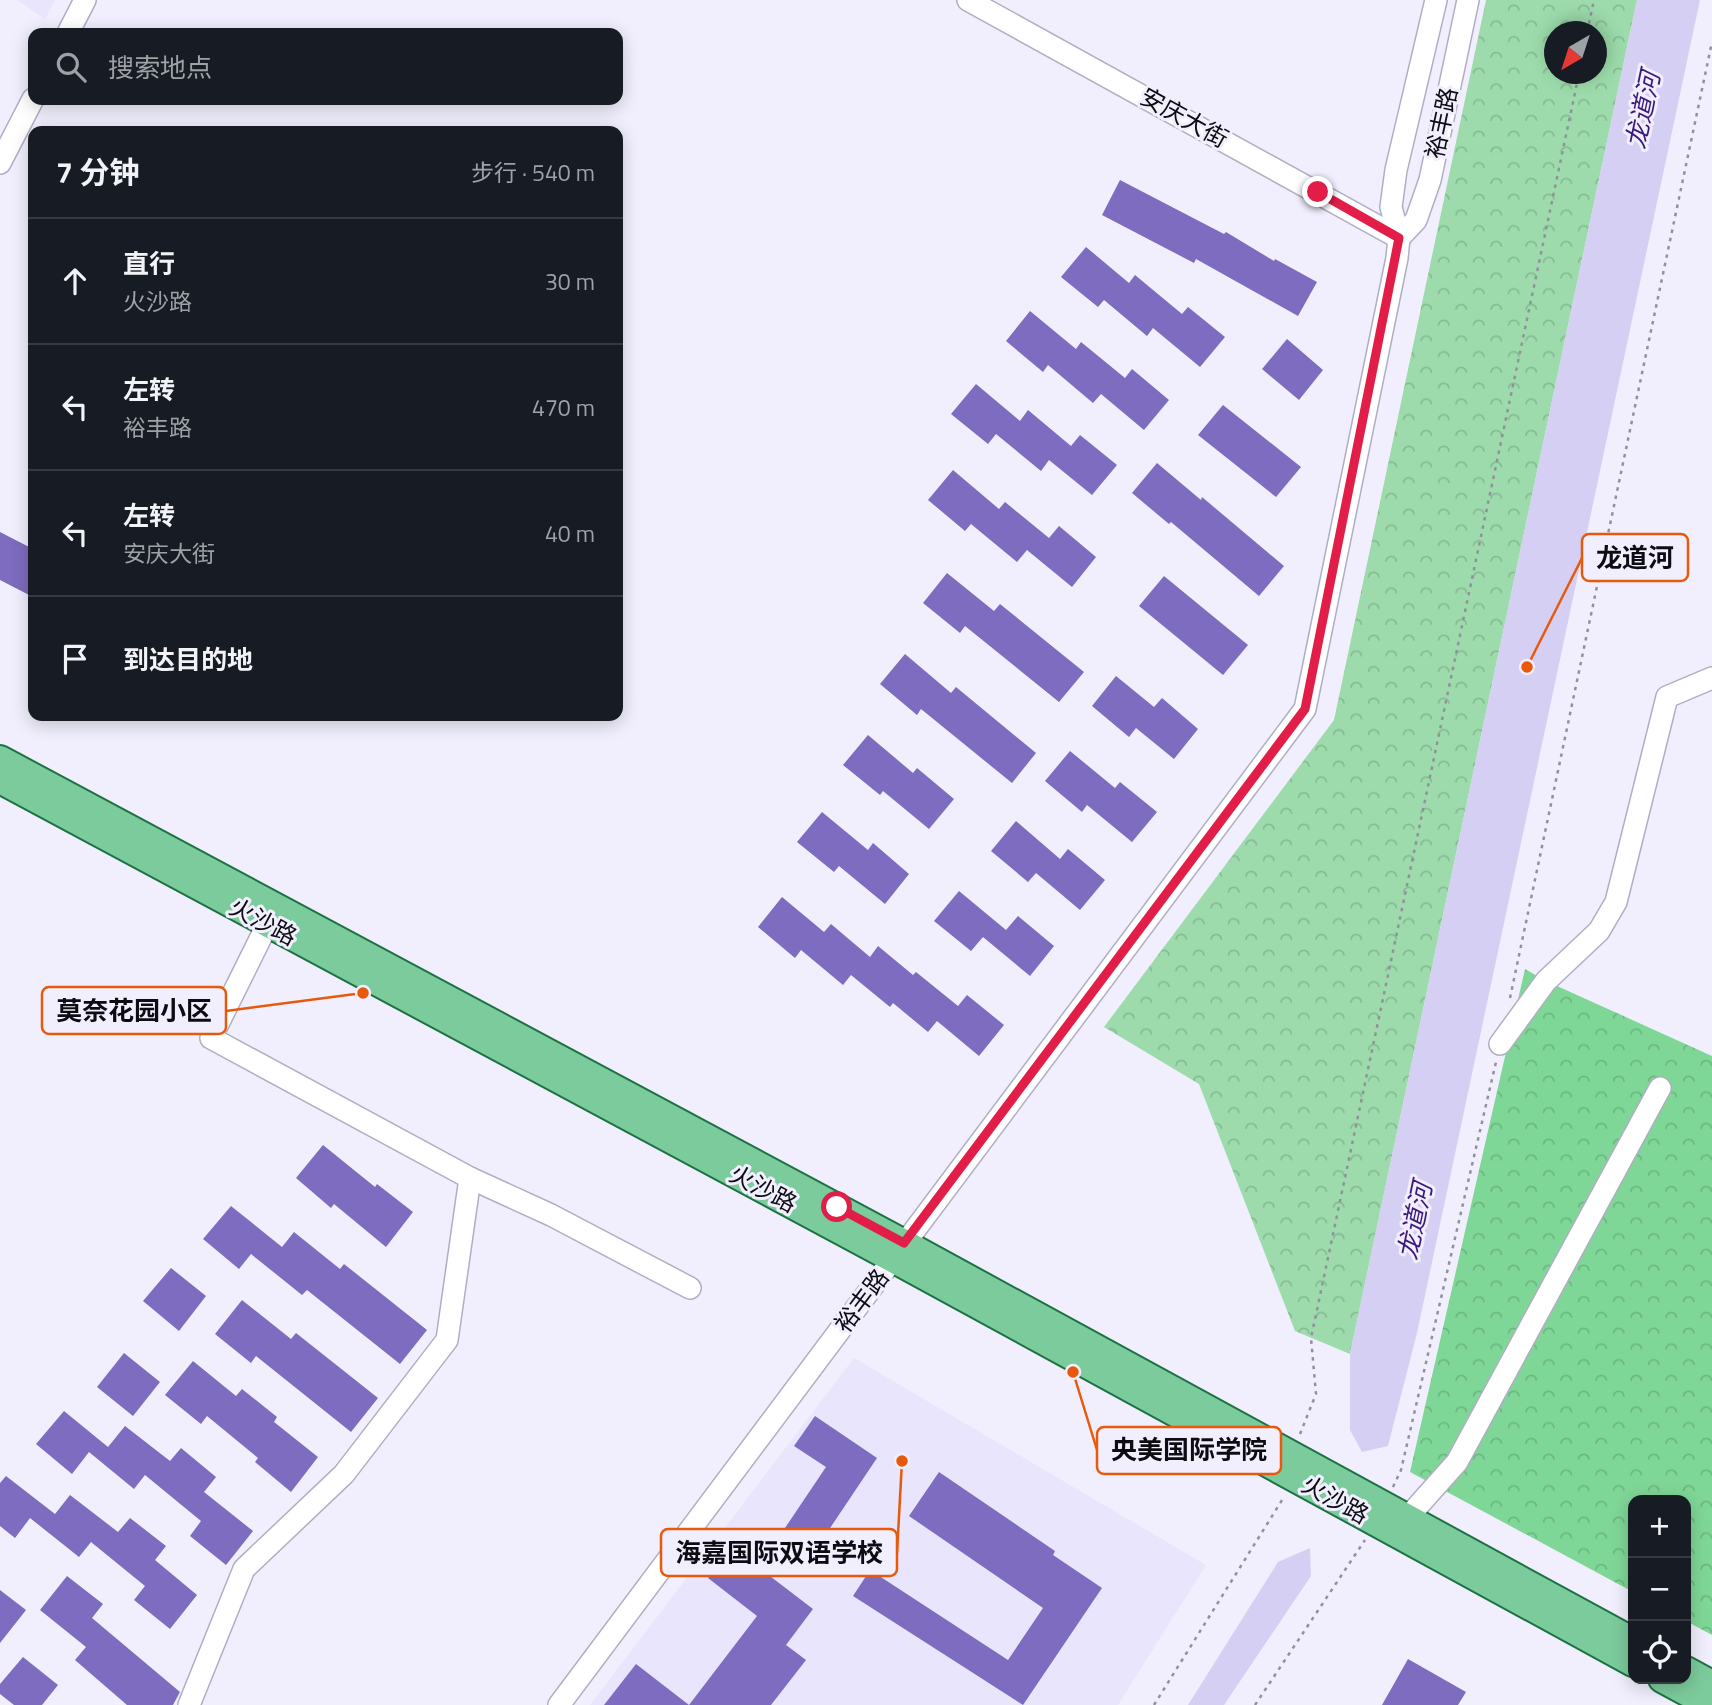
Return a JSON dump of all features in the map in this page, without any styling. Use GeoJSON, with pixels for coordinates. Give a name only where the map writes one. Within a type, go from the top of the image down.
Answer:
{"type":"FeatureCollection","features":[{"type":"Feature","properties":{"kind":"main road","name":"火沙路"},"geometry":{"type":"LineString","coordinates":[[0,759],[272,915],[899,1251],[1292,1453],[1628,1660]]}},
{"type":"Feature","properties":{"kind":"main road","name":"火沙路"},"geometry":{"type":"LineString","coordinates":[[0,780],[272,915]]}},
{"type":"Feature","properties":{"kind":"main road","name":"火沙路"},"geometry":{"type":"LineString","coordinates":[[899,1251],[1296,1479],[1390,1515],[1628,1638]]}},
{"type":"Feature","properties":{"kind":"main road"},"geometry":{"type":"LineString","coordinates":[[1691,1673],[1712,1684]]}},
{"type":"Feature","properties":{"kind":"main road"},"geometry":{"type":"LineString","coordinates":[[1671,1684],[1710,1705]]}},
{"type":"Feature","properties":{"kind":"street"},"geometry":{"type":"LineString","coordinates":[[71,28],[85,0]]}},
{"type":"Feature","properties":{"kind":"street","name":"安庆大街"},"geometry":{"type":"LineString","coordinates":[[968,0],[1399,238]]}},
{"type":"Feature","properties":{"kind":"street","name":"裕丰路"},"geometry":{"type":"LineString","coordinates":[[559,1705],[1305,709],[1399,238],[1391,207],[1396,170],[1436,0]]}},
{"type":"Feature","properties":{"kind":"street","name":"裕丰路"},"geometry":{"type":"LineString","coordinates":[[1399,238],[1416,220],[1430,180],[1468,0]]}},
{"type":"Feature","properties":{"kind":"street"},"geometry":{"type":"LineString","coordinates":[[0,163],[30,105]]}},
{"type":"Feature","properties":{"kind":"street"},"geometry":{"type":"LineString","coordinates":[[1500,1044],[1546,981],[1599,932],[1616,902],[1667,697],[1712,678]]}},
{"type":"Feature","properties":{"kind":"street"},"geometry":{"type":"LineString","coordinates":[[272,915],[211,1038],[470,1178],[551,1214],[690,1288]]}},
{"type":"Feature","properties":{"kind":"street"},"geometry":{"type":"LineString","coordinates":[[1390,1515],[1457,1462],[1660,1088]]}},
{"type":"Feature","properties":{"kind":"street"},"geometry":{"type":"LineString","coordinates":[[189,1705],[244,1569],[344,1474],[447,1340],[470,1178]]}},
{"type":"Feature","properties":{"kind":"path"},"geometry":{"type":"LineString","coordinates":[[1589,21],[1594,0]]}},
{"type":"Feature","properties":{"kind":"path"},"geometry":{"type":"LineString","coordinates":[[1508,1006],[1712,42]]}},
{"type":"Feature","properties":{"kind":"path"},"geometry":{"type":"LineString","coordinates":[[1292,1453],[1317,1394],[1311,1338],[1577,84]]}},
{"type":"Feature","properties":{"kind":"path"},"geometry":{"type":"LineString","coordinates":[[1255,1705],[1390,1515],[1500,1044]]}},
{"type":"Feature","properties":{"kind":"path"},"geometry":{"type":"LineString","coordinates":[[1154,1705],[1296,1479]]}},
{"type":"Feature","properties":{"kind":"shaded area"},"geometry":{"type":"Polygon","coordinates":[[[17,0],[55,0],[45,19],[17,0]]]}},
{"type":"Feature","properties":{"kind":"shaded area"},"geometry":{"type":"Polygon","coordinates":[[[854,1358],[1206,1565],[1118,1705],[590,1705],[854,1358]]]}},
{"type":"Feature","properties":{"kind":"green space"},"geometry":{"type":"Polygon","coordinates":[[[1486,0],[1637,0],[1350,1354],[1295,1331],[1199,1084],[1104,1027],[1334,720],[1486,0]]]}},
{"type":"Feature","properties":{"kind":"green space"},"geometry":{"type":"Polygon","coordinates":[[[1525,969],[1712,1056],[1712,1635],[1691,1624],[1691,1495],[1628,1495],[1628,1589],[1410,1472],[1525,969]]]}},
{"type":"Feature","properties":{"kind":"water","name":"龙道河"},"geometry":{"type":"Polygon","coordinates":[[[1637,0],[1700,0],[1417,1333],[1388,1446],[1362,1452],[1350,1430],[1350,1354],[1637,0]]]}},
{"type":"Feature","properties":{"kind":"water"},"geometry":{"type":"Polygon","coordinates":[[[1310,1548],[1311,1576],[1224,1705],[1188,1705],[1278,1562],[1310,1548]]]}},
{"type":"Feature","properties":{"kind":"building"},"geometry":{"type":"Polygon","coordinates":[[[1120,180],[1224,234],[1226,232],[1274,261],[1275,259],[1317,282],[1298,316],[1196,259],[1194,263],[1102,215],[1120,180]]]}},
{"type":"Feature","properties":{"kind":"building"},"geometry":{"type":"Polygon","coordinates":[[[1086,247],[1129,283],[1135,275],[1182,314],[1188,307],[1225,337],[1200,367],[1153,328],[1147,336],[1104,300],[1098,307],[1061,277],[1086,247]]]}},
{"type":"Feature","properties":{"kind":"building"},"geometry":{"type":"Polygon","coordinates":[[[1030,311],[1076,349],[1081,342],[1125,378],[1132,369],[1169,400],[1144,430],[1101,394],[1093,403],[1048,365],[1043,372],[1006,341],[1030,311]]]}},
{"type":"Feature","properties":{"kind":"building"},"geometry":{"type":"Polygon","coordinates":[[[1287,339],[1323,370],[1299,400],[1262,369],[1287,339]]]}},
{"type":"Feature","properties":{"kind":"building"},"geometry":{"type":"Polygon","coordinates":[[[976,384],[1020,421],[1028,410],[1071,446],[1080,435],[1117,465],[1092,495],[1049,460],[1041,471],[996,434],[988,444],[951,414],[976,384]]]}},
{"type":"Feature","properties":{"kind":"building"},"geometry":{"type":"Polygon","coordinates":[[[1223,405],[1301,467],[1276,497],[1198,435],[1223,405]]]}},
{"type":"Feature","properties":{"kind":"building"},"geometry":{"type":"Polygon","coordinates":[[[1157,463],[1284,566],[1259,596],[1132,493],[1157,463]]]}},
{"type":"Feature","properties":{"kind":"building"},"geometry":{"type":"Polygon","coordinates":[[[953,470],[999,509],[1005,502],[1049,538],[1059,526],[1096,557],[1072,587],[1027,550],[1017,562],[971,524],[965,531],[928,500],[953,470]]]}},
{"type":"Feature","properties":{"kind":"building"},"geometry":{"type":"Polygon","coordinates":[[[0,532],[28,546],[28,594],[0,580],[0,532]]]}},
{"type":"Feature","properties":{"kind":"building"},"geometry":{"type":"Polygon","coordinates":[[[947,573],[994,611],[1000,604],[1084,672],[1059,702],[965,626],[960,633],[923,603],[947,573]]]}},
{"type":"Feature","properties":{"kind":"building"},"geometry":{"type":"Polygon","coordinates":[[[1164,576],[1248,645],[1223,675],[1139,606],[1164,576]]]}},
{"type":"Feature","properties":{"kind":"building"},"geometry":{"type":"Polygon","coordinates":[[[905,654],[951,693],[956,687],[1036,753],[1012,783],[921,709],[917,715],[880,684],[905,654]]]}},
{"type":"Feature","properties":{"kind":"building"},"geometry":{"type":"Polygon","coordinates":[[[1116,676],[1154,707],[1162,698],[1198,729],[1174,759],[1136,728],[1129,737],[1092,706],[1116,676]]]}},
{"type":"Feature","properties":{"kind":"building"},"geometry":{"type":"Polygon","coordinates":[[[868,735],[913,773],[917,768],[954,799],[929,829],[883,791],[880,795],[843,765],[868,735]]]}},
{"type":"Feature","properties":{"kind":"building"},"geometry":{"type":"Polygon","coordinates":[[[1070,751],[1115,788],[1120,782],[1157,812],[1132,842],[1087,805],[1082,812],[1045,781],[1070,751]]]}},
{"type":"Feature","properties":{"kind":"building"},"geometry":{"type":"Polygon","coordinates":[[[822,812],[868,850],[873,843],[909,874],[885,904],[839,866],[834,872],[797,842],[822,812]]]}},
{"type":"Feature","properties":{"kind":"building"},"geometry":{"type":"Polygon","coordinates":[[[1016,821],[1060,859],[1068,849],[1105,880],[1080,910],[1036,873],[1028,882],[991,851],[1016,821]]]}},
{"type":"Feature","properties":{"kind":"building"},"geometry":{"type":"Polygon","coordinates":[[[959,891],[1006,930],[1018,916],[1054,946],[1030,976],[983,937],[971,951],[934,921],[959,891]]]}},
{"type":"Feature","properties":{"kind":"building"},"geometry":{"type":"Polygon","coordinates":[[[782,897],[824,932],[831,924],[870,957],[878,946],[913,975],[916,972],[958,1006],[967,995],[1004,1025],[979,1056],[937,1021],[928,1032],[893,1003],[890,1007],[851,975],[843,985],[801,950],[795,958],[758,927],[782,897]]]}},
{"type":"Feature","properties":{"kind":"building"},"geometry":{"type":"Polygon","coordinates":[[[323,1145],[375,1187],[377,1184],[413,1212],[386,1247],[334,1204],[331,1208],[296,1178],[323,1145]]]}},
{"type":"Feature","properties":{"kind":"building"},"geometry":{"type":"Polygon","coordinates":[[[231,1206],[282,1247],[294,1232],[340,1269],[344,1264],[427,1330],[400,1364],[307,1290],[302,1295],[251,1254],[239,1269],[203,1239],[231,1206]]]}},
{"type":"Feature","properties":{"kind":"building"},"geometry":{"type":"Polygon","coordinates":[[[171,1268],[206,1296],[179,1331],[143,1301],[171,1268]]]}},
{"type":"Feature","properties":{"kind":"building"},"geometry":{"type":"Polygon","coordinates":[[[242,1300],[291,1339],[296,1333],[378,1398],[351,1432],[256,1356],[251,1363],[215,1334],[242,1300]]]}},
{"type":"Feature","properties":{"kind":"building"},"geometry":{"type":"Polygon","coordinates":[[[124,1353],[160,1382],[133,1416],[97,1387],[124,1353]]]}},
{"type":"Feature","properties":{"kind":"building"},"geometry":{"type":"Polygon","coordinates":[[[193,1361],[236,1396],[242,1389],[277,1417],[274,1422],[318,1457],[291,1492],[255,1462],[258,1458],[207,1416],[201,1424],[165,1395],[193,1361]]]}},
{"type":"Feature","properties":{"kind":"building"},"geometry":{"type":"Polygon","coordinates":[[[64,1411],[108,1447],[125,1426],[170,1461],[181,1448],[216,1477],[204,1492],[253,1531],[226,1565],[190,1536],[201,1521],[145,1475],[134,1489],[89,1452],[72,1474],[36,1444],[64,1411]]]}},
{"type":"Feature","properties":{"kind":"building"},"geometry":{"type":"Polygon","coordinates":[[[815,1416],[877,1458],[816,1549],[785,1528],[826,1467],[794,1446],[815,1416]]]}},
{"type":"Feature","properties":{"kind":"building"},"geometry":{"type":"Polygon","coordinates":[[[939,1472],[1055,1551],[1053,1555],[1102,1588],[1023,1705],[853,1596],[870,1570],[1008,1660],[1043,1608],[909,1516],[939,1472]]]}},
{"type":"Feature","properties":{"kind":"building"},"geometry":{"type":"Polygon","coordinates":[[[6,1476],[55,1514],[70,1495],[118,1532],[130,1518],[166,1546],[155,1560],[197,1595],[170,1629],[134,1600],[145,1586],[91,1542],[79,1557],[30,1518],[15,1538],[0,1526],[0,1483],[6,1476]]]}},
{"type":"Feature","properties":{"kind":"building"},"geometry":{"type":"Polygon","coordinates":[[[732,1547],[813,1609],[786,1645],[806,1660],[771,1705],[689,1705],[757,1616],[708,1578],[732,1547]]]}},
{"type":"Feature","properties":{"kind":"building"},"geometry":{"type":"Polygon","coordinates":[[[67,1576],[103,1604],[92,1618],[180,1692],[173,1705],[127,1705],[75,1660],[86,1647],[40,1610],[67,1576]]]}},
{"type":"Feature","properties":{"kind":"building"},"geometry":{"type":"Polygon","coordinates":[[[0,1590],[26,1610],[0,1643],[0,1590]]]}},
{"type":"Feature","properties":{"kind":"building"},"geometry":{"type":"Polygon","coordinates":[[[23,1657],[58,1685],[42,1705],[14,1705],[0,1694],[0,1684],[23,1657]]]}},
{"type":"Feature","properties":{"kind":"building"},"geometry":{"type":"Polygon","coordinates":[[[1408,1659],[1466,1692],[1458,1705],[1382,1705],[1408,1659]]]}},
{"type":"Feature","properties":{"kind":"building"},"geometry":{"type":"Polygon","coordinates":[[[636,1664],[689,1705],[604,1705],[636,1664]]]}},
{"type":"Feature","properties":{"kind":"place","name":"龙道河"},"geometry":{"type":"Point","coordinates":[1527,667]}},
{"type":"Feature","properties":{"kind":"place","name":"莫奈花园小区"},"geometry":{"type":"Point","coordinates":[363,993]}},
{"type":"Feature","properties":{"kind":"place","name":"央美国际学院"},"geometry":{"type":"Point","coordinates":[1073,1372]}},
{"type":"Feature","properties":{"kind":"place","name":"海嘉国际双语学校"},"geometry":{"type":"Point","coordinates":[902,1461]}},
{"type":"Feature","properties":{"kind":"route"},"geometry":{"type":"LineString","coordinates":[[837,1207],[904,1243],[1305,709],[1399,238],[1318,192]]}}]}
